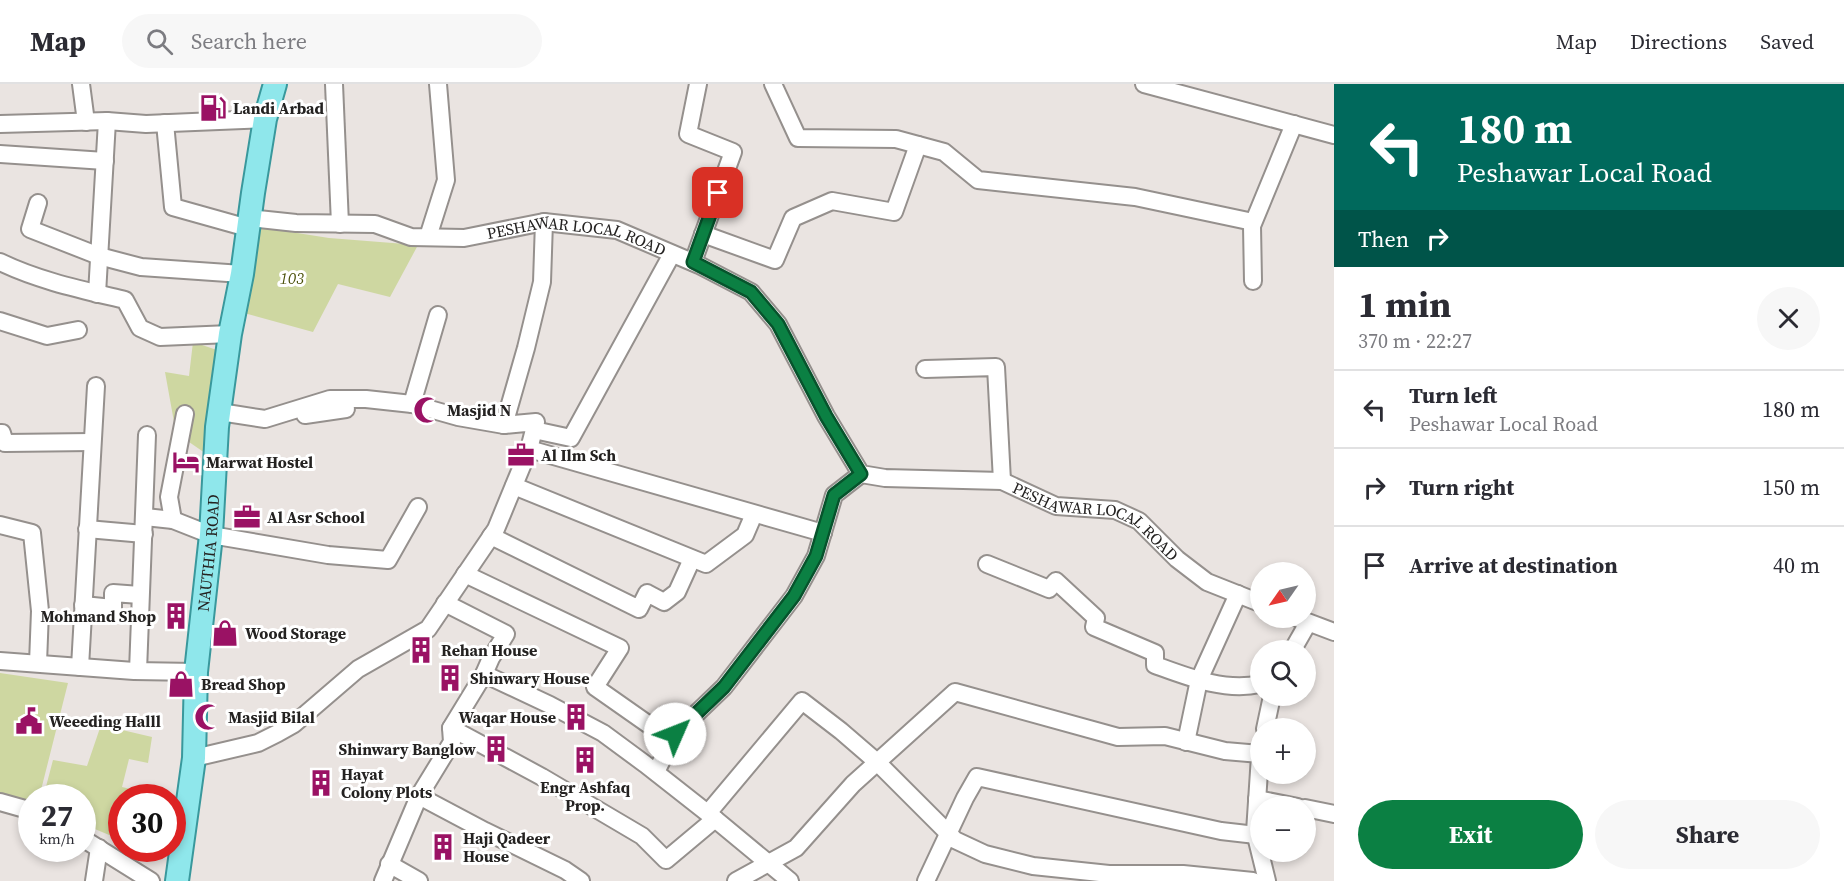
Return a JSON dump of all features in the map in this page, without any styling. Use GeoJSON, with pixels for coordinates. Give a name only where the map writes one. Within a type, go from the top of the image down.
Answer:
{"type":"FeatureCollection","features":[{"type":"Feature","properties":{"kind":"main road","name":"NAUTHIA ROAD"},"geometry":{"type":"LineString","coordinates":[[177,881],[194,758],[196,672],[211,535],[218,419],[230,334],[243,274],[265,119],[275,84]]}},
{"type":"Feature","properties":{"kind":"street"},"geometry":{"type":"LineString","coordinates":[[81,84],[86,122]]}},
{"type":"Feature","properties":{"kind":"street"},"geometry":{"type":"LineString","coordinates":[[334,84],[340,224]]}},
{"type":"Feature","properties":{"kind":"street"},"geometry":{"type":"LineString","coordinates":[[428,237],[446,180],[438,84]]}},
{"type":"Feature","properties":{"kind":"street"},"geometry":{"type":"LineString","coordinates":[[693,262],[733,152],[688,134],[698,84]]}},
{"type":"Feature","properties":{"kind":"street"},"geometry":{"type":"LineString","coordinates":[[773,84],[798,138],[896,139],[944,152],[978,180],[1135,197],[1254,222]]}},
{"type":"Feature","properties":{"kind":"street"},"geometry":{"type":"LineString","coordinates":[[1144,84],[1334,135]]}},
{"type":"Feature","properties":{"kind":"street"},"geometry":{"type":"LineString","coordinates":[[0,124],[107,121],[146,124],[265,119]]}},
{"type":"Feature","properties":{"kind":"street"},"geometry":{"type":"LineString","coordinates":[[97,294],[107,121]]}},
{"type":"Feature","properties":{"kind":"street","name":"PESHAWAR LOCAL ROAD"},"geometry":{"type":"LineString","coordinates":[[165,123],[172,207],[249,223],[375,224],[411,237],[464,238],[544,222],[617,230],[693,262],[751,292],[778,324],[826,416],[861,474],[885,478],[1002,481],[1056,506],[1115,510],[1138,521],[1177,560],[1208,582],[1250,599]]}},
{"type":"Feature","properties":{"kind":"street"},"geometry":{"type":"LineString","coordinates":[[1253,281],[1252,226],[1294,124]]}},
{"type":"Feature","properties":{"kind":"street"},"geometry":{"type":"LineString","coordinates":[[703,234],[775,260],[793,218],[832,201],[894,212],[918,145]]}},
{"type":"Feature","properties":{"kind":"street"},"geometry":{"type":"LineString","coordinates":[[0,154],[105,161]]}},
{"type":"Feature","properties":{"kind":"street"},"geometry":{"type":"LineString","coordinates":[[38,203],[30,229],[99,256],[141,267],[243,274]]}},
{"type":"Feature","properties":{"kind":"street"},"geometry":{"type":"LineString","coordinates":[[504,425],[542,282],[544,222]]}},
{"type":"Feature","properties":{"kind":"street"},"geometry":{"type":"LineString","coordinates":[[534,430],[571,438],[672,254]]}},
{"type":"Feature","properties":{"kind":"street"},"geometry":{"type":"LineString","coordinates":[[0,262],[15,269],[97,294],[125,300],[140,328],[160,337],[230,334]]}},
{"type":"Feature","properties":{"kind":"street"},"geometry":{"type":"LineString","coordinates":[[412,404],[438,315]]}},
{"type":"Feature","properties":{"kind":"street"},"geometry":{"type":"LineString","coordinates":[[0,321],[47,336],[78,330]]}},
{"type":"Feature","properties":{"kind":"street"},"geometry":{"type":"LineString","coordinates":[[925,369],[996,367],[1002,481]]}},
{"type":"Feature","properties":{"kind":"street"},"geometry":{"type":"LineString","coordinates":[[80,667],[96,386]]}},
{"type":"Feature","properties":{"kind":"street"},"geometry":{"type":"LineString","coordinates":[[194,758],[258,743],[294,724],[358,669],[428,629],[496,529],[529,449],[536,422],[504,425],[458,417],[412,404],[366,399],[330,399],[265,419],[218,419]]}},
{"type":"Feature","properties":{"kind":"street"},"geometry":{"type":"LineString","coordinates":[[218,419],[346,409]]}},
{"type":"Feature","properties":{"kind":"street"},"geometry":{"type":"LineString","coordinates":[[173,520],[169,497],[185,414]]}},
{"type":"Feature","properties":{"kind":"street"},"geometry":{"type":"LineString","coordinates":[[0,433],[3,433],[5,443],[92,442]]}},
{"type":"Feature","properties":{"kind":"street"},"geometry":{"type":"LineString","coordinates":[[138,671],[147,435]]}},
{"type":"Feature","properties":{"kind":"street"},"geometry":{"type":"LineString","coordinates":[[529,449],[823,533]]}},
{"type":"Feature","properties":{"kind":"street"},"geometry":{"type":"LineString","coordinates":[[656,772],[675,734],[724,687],[794,596],[816,556],[834,495],[861,474]]}},
{"type":"Feature","properties":{"kind":"street"},"geometry":{"type":"LineString","coordinates":[[514,486],[706,564],[745,535],[754,514]]}},
{"type":"Feature","properties":{"kind":"street"},"geometry":{"type":"LineString","coordinates":[[87,529],[144,525],[173,520],[211,535],[328,555],[388,560],[418,507]]}},
{"type":"Feature","properties":{"kind":"street"},"geometry":{"type":"LineString","coordinates":[[0,525],[32,533],[40,611],[38,663]]}},
{"type":"Feature","properties":{"kind":"street"},"geometry":{"type":"LineString","coordinates":[[491,536],[639,609],[647,593],[664,602],[677,592],[692,559]]}},
{"type":"Feature","properties":{"kind":"street"},"geometry":{"type":"LineString","coordinates":[[987,564],[1049,589],[1056,581],[1096,618],[1094,627],[1155,653],[1155,665],[1199,680],[1244,687],[1250,686]]}},
{"type":"Feature","properties":{"kind":"street"},"geometry":{"type":"LineString","coordinates":[[465,574],[620,648],[595,687],[672,741]]}},
{"type":"Feature","properties":{"kind":"street"},"geometry":{"type":"LineString","coordinates":[[83,605],[113,608],[113,593],[140,595]]}},
{"type":"Feature","properties":{"kind":"street"},"geometry":{"type":"LineString","coordinates":[[1186,742],[1199,680],[1238,594]]}},
{"type":"Feature","properties":{"kind":"street"},"geometry":{"type":"LineString","coordinates":[[383,881],[419,796],[452,742],[451,728],[506,634],[445,603]]}},
{"type":"Feature","properties":{"kind":"street"},"geometry":{"type":"LineString","coordinates":[[1316,625],[1334,632]]}},
{"type":"Feature","properties":{"kind":"street"},"geometry":{"type":"LineString","coordinates":[[0,661],[138,671],[196,672]]}},
{"type":"Feature","properties":{"kind":"street"},"geometry":{"type":"LineString","coordinates":[[484,674],[603,733],[712,816],[790,881]]}},
{"type":"Feature","properties":{"kind":"street"},"geometry":{"type":"LineString","coordinates":[[736,881],[796,848],[853,784],[955,692],[1118,736],[1165,736],[1225,751],[1250,754]]}},
{"type":"Feature","properties":{"kind":"street"},"geometry":{"type":"LineString","coordinates":[[451,728],[542,777],[642,836],[666,860],[712,816],[802,701],[877,762],[955,840],[985,854],[1033,866],[1109,873],[1183,874],[1253,881]]}},
{"type":"Feature","properties":{"kind":"street"},"geometry":{"type":"LineString","coordinates":[[926,881],[977,777],[1221,831],[1250,834]]}},
{"type":"Feature","properties":{"kind":"street"},"geometry":{"type":"LineString","coordinates":[[419,796],[562,876],[581,881]]}},
{"type":"Feature","properties":{"kind":"street"},"geometry":{"type":"LineString","coordinates":[[0,802],[18,807]]}},
{"type":"Feature","properties":{"kind":"street"},"geometry":{"type":"LineString","coordinates":[[1316,810],[1334,814]]}},
{"type":"Feature","properties":{"kind":"street"},"geometry":{"type":"LineString","coordinates":[[96,846],[151,881]]}},
{"type":"Feature","properties":{"kind":"street"},"geometry":{"type":"LineString","coordinates":[[94,881],[99,848]]}},
{"type":"Feature","properties":{"kind":"street"},"geometry":{"type":"LineString","coordinates":[[1262,862],[1267,881]]}},
{"type":"Feature","properties":{"kind":"street"},"geometry":{"type":"LineString","coordinates":[[389,864],[419,881]]}},
{"type":"Feature","properties":{"kind":"green space","name":"103"},"geometry":{"type":"Polygon","coordinates":[[[252,226],[329,238],[418,245],[390,297],[338,284],[313,332],[244,313],[252,226]]]}},
{"type":"Feature","properties":{"kind":"green space"},"geometry":{"type":"Polygon","coordinates":[[[193,342],[217,350],[205,453],[176,433],[165,372],[189,376],[193,342]]]}},
{"type":"Feature","properties":{"kind":"green space","name":"Weeeding Halll"},"geometry":{"type":"Polygon","coordinates":[[[0,673],[68,683],[43,784],[18,784],[18,802],[0,797],[0,673]]]}},
{"type":"Feature","properties":{"kind":"green space"},"geometry":{"type":"Polygon","coordinates":[[[101,725],[152,737],[148,763],[129,759],[123,784],[108,784],[108,835],[96,829],[96,784],[47,784],[53,760],[87,766],[101,725]]]}},
{"type":"Feature","properties":{"kind":"place","name":"Landi Arbad"},"geometry":{"type":"Point","coordinates":[213,108]}},
{"type":"Feature","properties":{"kind":"place","name":"Masjid N"},"geometry":{"type":"Point","coordinates":[427,410]}},
{"type":"Feature","properties":{"kind":"place","name":"Al Ilm Sch"},"geometry":{"type":"Point","coordinates":[521,455]}},
{"type":"Feature","properties":{"kind":"place","name":"Marwat Hostel"},"geometry":{"type":"Point","coordinates":[186,462]}},
{"type":"Feature","properties":{"kind":"place","name":"Al Asr School"},"geometry":{"type":"Point","coordinates":[247,517]}},
{"type":"Feature","properties":{"kind":"place","name":"Mohmand Shop"},"geometry":{"type":"Point","coordinates":[176,616]}},
{"type":"Feature","properties":{"kind":"place","name":"Wood Storage"},"geometry":{"type":"Point","coordinates":[225,633]}},
{"type":"Feature","properties":{"kind":"place","name":"Rehan House"},"geometry":{"type":"Point","coordinates":[421,650]}},
{"type":"Feature","properties":{"kind":"place","name":"Shinwary House"},"geometry":{"type":"Point","coordinates":[450,678]}},
{"type":"Feature","properties":{"kind":"place","name":"Bread Shop"},"geometry":{"type":"Point","coordinates":[181,684]}},
{"type":"Feature","properties":{"kind":"place","name":"Masjid Bilal"},"geometry":{"type":"Point","coordinates":[208,717]}},
{"type":"Feature","properties":{"kind":"place","name":"Waqar House"},"geometry":{"type":"Point","coordinates":[576,717]}},
{"type":"Feature","properties":{"kind":"place","name":"Weeeding Halll"},"geometry":{"type":"Point","coordinates":[29,721]}},
{"type":"Feature","properties":{"kind":"place","name":"Shinwary Banglow"},"geometry":{"type":"Point","coordinates":[496,749]}},
{"type":"Feature","properties":{"kind":"place","name":"Engr Ashfaq Prop."},"geometry":{"type":"Point","coordinates":[585,760]}},
{"type":"Feature","properties":{"kind":"place","name":"Hayat Colony Plots"},"geometry":{"type":"Point","coordinates":[321,783]}},
{"type":"Feature","properties":{"kind":"place","name":"Haji Qadeer House"},"geometry":{"type":"Point","coordinates":[443,847]}},
{"type":"Feature","properties":{"kind":"route"},"geometry":{"type":"LineString","coordinates":[[675,734],[724,687],[794,596],[816,556],[834,495],[861,474],[826,416],[778,324],[751,292],[693,262],[718,193]]}}]}
